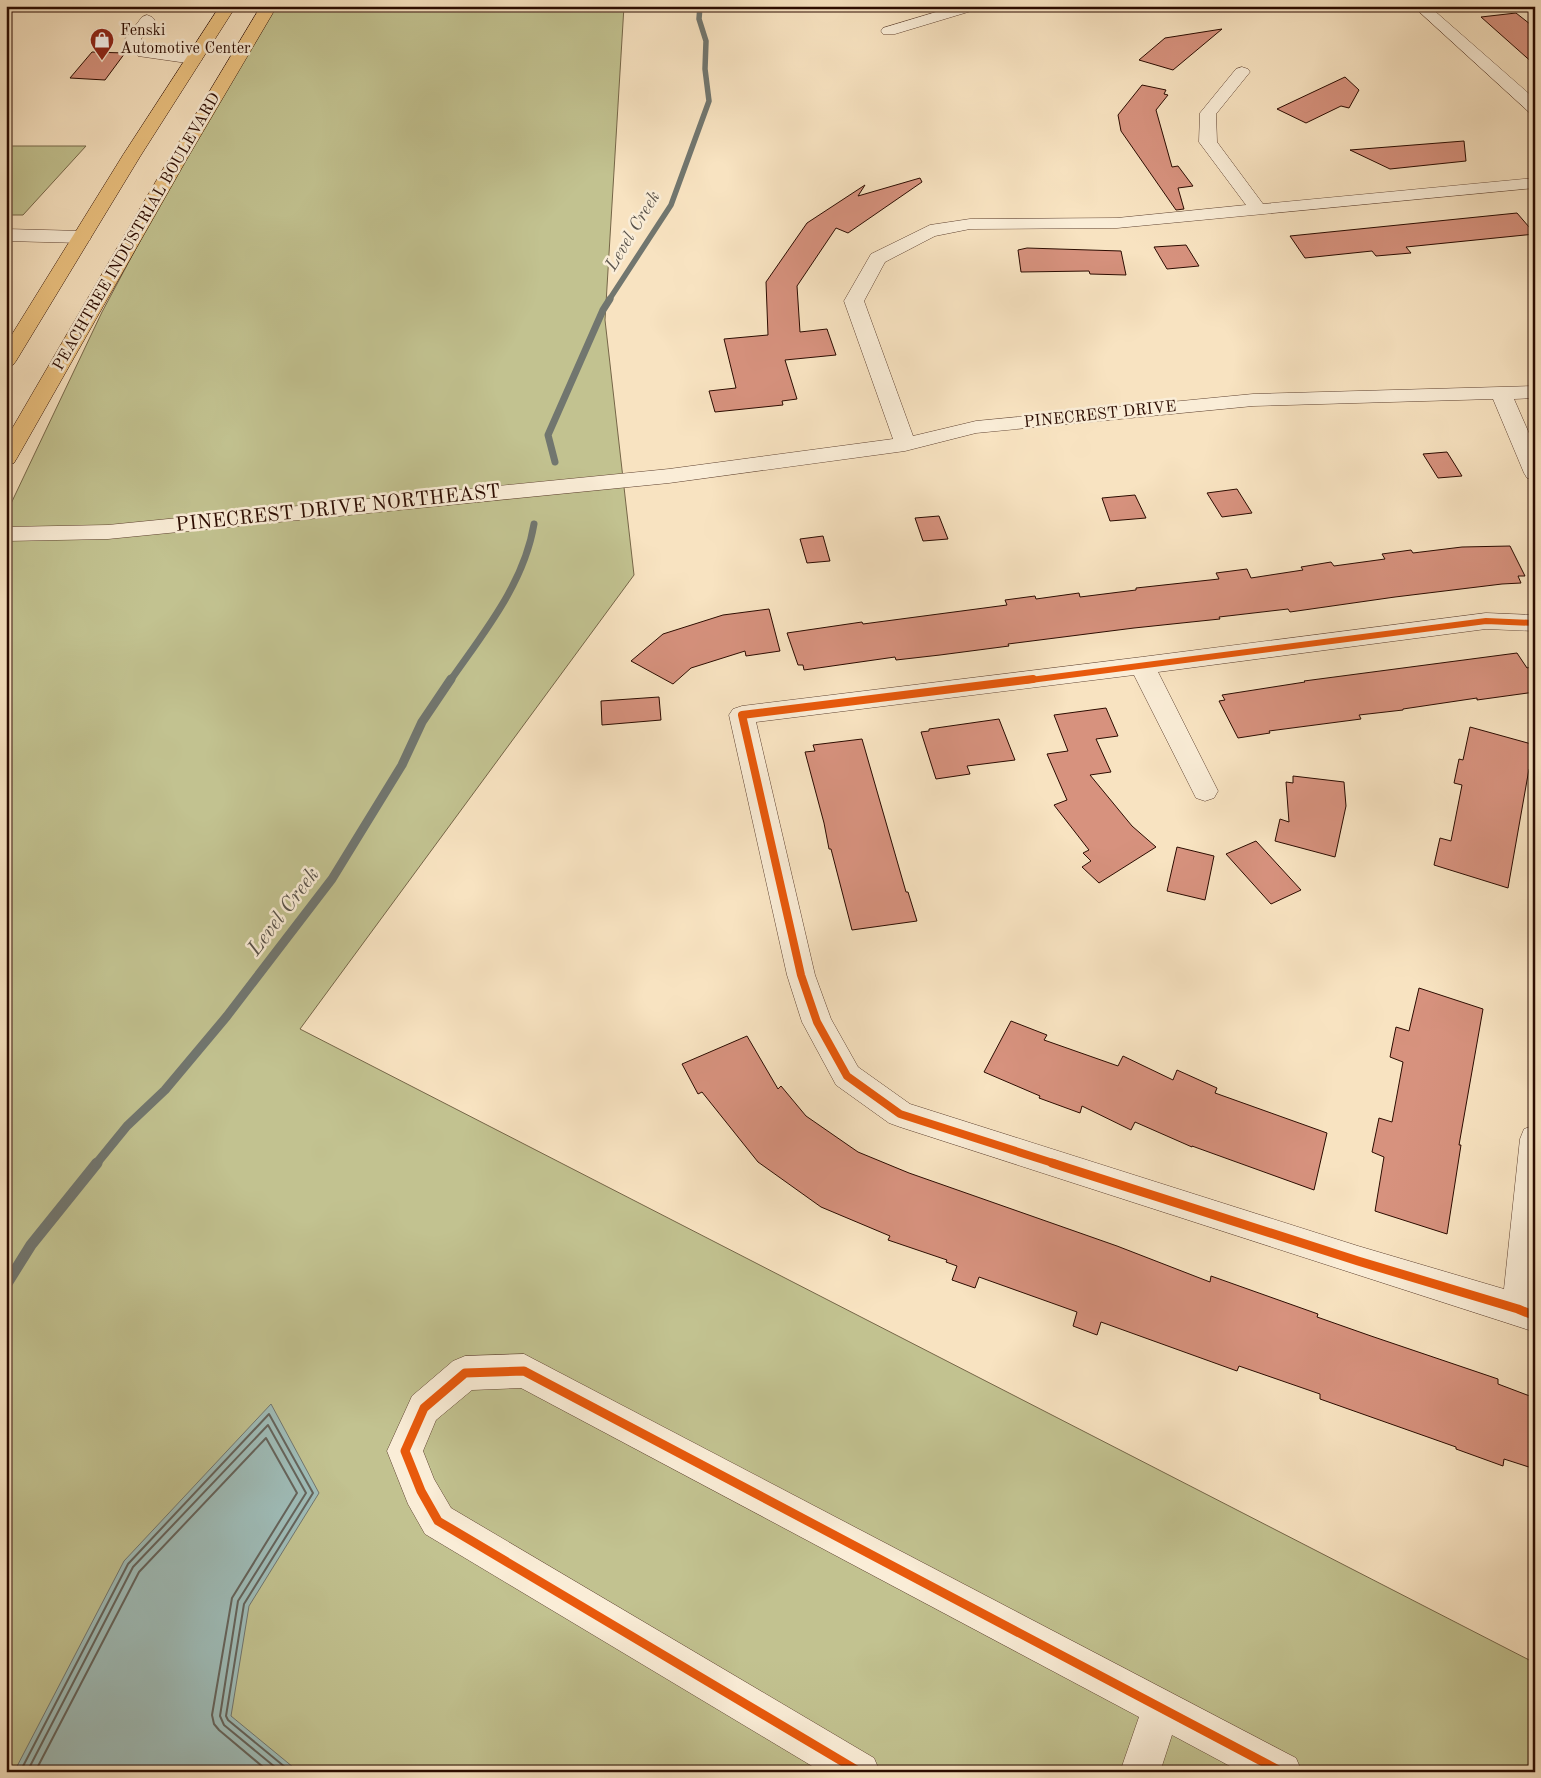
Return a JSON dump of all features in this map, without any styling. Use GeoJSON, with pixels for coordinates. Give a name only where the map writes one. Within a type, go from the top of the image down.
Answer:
{"type":"FeatureCollection","features":[{"type":"Feature","properties":{"kind":"highway","name":"PEACHTREE INDUSTRIAL BOULEVARD"},"geometry":{"type":"LineString","coordinates":[[6,361],[228,6]]}},
{"type":"Feature","properties":{"kind":"highway","name":"PEACHTREE INDUSTRIAL BOULEVARD"},"geometry":{"type":"LineString","coordinates":[[6,458],[179,157],[269,6]]}},
{"type":"Feature","properties":{"kind":"street"},"geometry":{"type":"LineString","coordinates":[[889,30],[973,6]]}},
{"type":"Feature","properties":{"kind":"street"},"geometry":{"type":"LineString","coordinates":[[1420,6],[1535,108]]}},
{"type":"Feature","properties":{"kind":"street"},"geometry":{"type":"LineString","coordinates":[[146,20],[133,39],[144,52],[194,59]]}},
{"type":"Feature","properties":{"kind":"street"},"geometry":{"type":"LineString","coordinates":[[1242,72],[1208,113],[1208,142],[1259,210]]}},
{"type":"Feature","properties":{"kind":"street"},"geometry":{"type":"LineString","coordinates":[[905,444],[854,301],[878,258],[930,232],[970,224],[1117,223],[1535,183]]}},
{"type":"Feature","properties":{"kind":"street"},"geometry":{"type":"LineString","coordinates":[[6,235],[82,237]]}},
{"type":"Feature","properties":{"kind":"street","name":"PINECREST DRIVE"},"geometry":{"type":"LineString","coordinates":[[670,476],[905,444],[976,427],[1253,400],[1535,392]]}},
{"type":"Feature","properties":{"kind":"street"},"geometry":{"type":"LineString","coordinates":[[1501,393],[1535,473]]}},
{"type":"Feature","properties":{"kind":"street","name":"PINECREST DRIVE NORTHEAST"},"geometry":{"type":"LineString","coordinates":[[6,534],[108,532],[670,476]]}},
{"type":"Feature","properties":{"kind":"street"},"geometry":{"type":"LineString","coordinates":[[1535,623],[1486,621],[1142,666],[742,715],[801,975],[816,1022],[847,1076],[900,1114],[1358,1261],[1526,1312],[1535,1139]]}},
{"type":"Feature","properties":{"kind":"street"},"geometry":{"type":"LineString","coordinates":[[1142,666],[1205,791]]}},
{"type":"Feature","properties":{"kind":"street"},"geometry":{"type":"LineString","coordinates":[[860,1772],[438,1521],[421,1491],[405,1451],[424,1408],[465,1373],[524,1371],[1282,1772]]}},
{"type":"Feature","properties":{"kind":"street"},"geometry":{"type":"LineString","coordinates":[[1140,1772],[1162,1708]]}},
{"type":"Feature","properties":{"kind":"green space"},"geometry":{"type":"Polygon","coordinates":[[[274,6],[624,6],[605,320],[634,575],[300,1029],[1535,1663],[1535,1772],[6,1772],[6,514],[102,312],[185,157],[274,6]]]}},
{"type":"Feature","properties":{"kind":"green space"},"geometry":{"type":"Polygon","coordinates":[[[6,146],[86,146],[23,215],[6,215],[6,146]]]}},
{"type":"Feature","properties":{"kind":"water"},"geometry":{"type":"Polygon","coordinates":[[[271,1404],[319,1493],[249,1606],[231,1716],[299,1772],[14,1772],[124,1561],[271,1404]]]}},
{"type":"Feature","properties":{"kind":"building"},"geometry":{"type":"Polygon","coordinates":[[[1516,13],[1535,28],[1535,65],[1481,17],[1516,13]]]}},
{"type":"Feature","properties":{"kind":"building"},"geometry":{"type":"Polygon","coordinates":[[[1222,29],[1173,70],[1139,60],[1165,38],[1222,29]]]}},
{"type":"Feature","properties":{"kind":"building","name":"Fenski Automotive Center"},"geometry":{"type":"Polygon","coordinates":[[[92,52],[125,53],[105,80],[70,78],[92,52]]]}},
{"type":"Feature","properties":{"kind":"building"},"geometry":{"type":"Polygon","coordinates":[[[1345,77],[1359,90],[1349,108],[1341,106],[1306,123],[1277,109],[1345,77]]]}},
{"type":"Feature","properties":{"kind":"building"},"geometry":{"type":"Polygon","coordinates":[[[1142,85],[1166,90],[1164,94],[1168,95],[1156,110],[1172,167],[1178,166],[1193,186],[1178,188],[1184,209],[1176,210],[1121,131],[1118,115],[1142,85]]]}},
{"type":"Feature","properties":{"kind":"building"},"geometry":{"type":"Polygon","coordinates":[[[1464,141],[1466,161],[1390,169],[1350,150],[1464,141]]]}},
{"type":"Feature","properties":{"kind":"building"},"geometry":{"type":"Polygon","coordinates":[[[920,178],[922,182],[848,233],[836,228],[797,286],[800,332],[827,329],[836,355],[785,360],[797,399],[782,401],[783,405],[715,412],[709,391],[736,388],[724,339],[768,335],[766,282],[807,223],[865,185],[858,196],[920,178]]]}},
{"type":"Feature","properties":{"kind":"building"},"geometry":{"type":"Polygon","coordinates":[[[1517,213],[1535,234],[1406,247],[1411,253],[1376,256],[1372,251],[1305,258],[1290,236],[1517,213]]]}},
{"type":"Feature","properties":{"kind":"building"},"geometry":{"type":"Polygon","coordinates":[[[1186,245],[1199,266],[1167,269],[1154,247],[1186,245]]]}},
{"type":"Feature","properties":{"kind":"building"},"geometry":{"type":"Polygon","coordinates":[[[1027,248],[1121,251],[1126,275],[1090,274],[1089,271],[1021,272],[1018,250],[1027,248]]]}},
{"type":"Feature","properties":{"kind":"building"},"geometry":{"type":"Polygon","coordinates":[[[1447,452],[1462,476],[1438,478],[1423,454],[1447,452]]]}},
{"type":"Feature","properties":{"kind":"building"},"geometry":{"type":"Polygon","coordinates":[[[1237,489],[1252,513],[1222,517],[1207,493],[1237,489]]]}},
{"type":"Feature","properties":{"kind":"building"},"geometry":{"type":"Polygon","coordinates":[[[1135,495],[1146,518],[1110,521],[1102,498],[1135,495]]]}},
{"type":"Feature","properties":{"kind":"building"},"geometry":{"type":"Polygon","coordinates":[[[939,516],[948,539],[923,541],[915,518],[939,516]]]}},
{"type":"Feature","properties":{"kind":"building"},"geometry":{"type":"Polygon","coordinates":[[[823,536],[830,561],[807,563],[800,539],[823,536]]]}},
{"type":"Feature","properties":{"kind":"building"},"geometry":{"type":"Polygon","coordinates":[[[1510,546],[1525,576],[1518,576],[1521,583],[1395,597],[1290,612],[1288,609],[1219,617],[1220,619],[1008,644],[1009,646],[940,655],[896,660],[895,657],[804,670],[803,665],[798,665],[787,633],[1007,605],[1005,600],[1035,596],[1036,599],[1079,593],[1080,597],[1136,590],[1136,588],[1219,579],[1216,573],[1247,569],[1251,578],[1303,570],[1301,567],[1331,562],[1334,566],[1385,559],[1382,554],[1411,550],[1413,553],[1462,547],[1510,546]]]}},
{"type":"Feature","properties":{"kind":"building"},"geometry":{"type":"Polygon","coordinates":[[[769,609],[780,651],[746,656],[745,651],[691,668],[673,684],[631,661],[663,634],[723,615],[769,609]]]}},
{"type":"Feature","properties":{"kind":"building"},"geometry":{"type":"Polygon","coordinates":[[[1517,653],[1527,668],[1535,666],[1535,692],[1477,700],[1477,698],[1359,715],[1361,719],[1269,731],[1270,733],[1238,738],[1219,701],[1225,700],[1222,695],[1304,681],[1517,653]]]}},
{"type":"Feature","properties":{"kind":"building"},"geometry":{"type":"Polygon","coordinates":[[[659,697],[661,720],[602,725],[601,701],[659,697]]]}},
{"type":"Feature","properties":{"kind":"building"},"geometry":{"type":"Polygon","coordinates":[[[1106,708],[1118,736],[1096,739],[1111,772],[1090,775],[1132,826],[1156,847],[1099,883],[1082,867],[1091,861],[1083,853],[1089,850],[1054,805],[1067,800],[1047,754],[1068,751],[1054,715],[1106,708]]]}},
{"type":"Feature","properties":{"kind":"building"},"geometry":{"type":"Polygon","coordinates":[[[999,719],[1015,760],[967,766],[970,774],[936,779],[921,732],[929,731],[929,729],[999,719]]]}},
{"type":"Feature","properties":{"kind":"building"},"geometry":{"type":"Polygon","coordinates":[[[1470,727],[1535,745],[1508,888],[1434,865],[1440,838],[1451,841],[1462,785],[1454,783],[1459,759],[1463,760],[1470,727]]]}},
{"type":"Feature","properties":{"kind":"building"},"geometry":{"type":"Polygon","coordinates":[[[862,739],[906,892],[908,892],[917,921],[852,930],[831,849],[829,849],[805,752],[815,751],[813,745],[862,739]]]}},
{"type":"Feature","properties":{"kind":"building"},"geometry":{"type":"Polygon","coordinates":[[[1293,776],[1344,782],[1346,806],[1335,857],[1275,841],[1280,819],[1289,822],[1286,782],[1293,783],[1293,776]]]}},
{"type":"Feature","properties":{"kind":"building"},"geometry":{"type":"Polygon","coordinates":[[[1256,841],[1301,890],[1271,904],[1226,854],[1256,841]]]}},
{"type":"Feature","properties":{"kind":"building"},"geometry":{"type":"Polygon","coordinates":[[[1177,847],[1214,856],[1205,900],[1167,891],[1177,847]]]}},
{"type":"Feature","properties":{"kind":"building"},"geometry":{"type":"Polygon","coordinates":[[[1419,988],[1483,1009],[1459,1145],[1461,1145],[1447,1234],[1375,1211],[1384,1157],[1372,1152],[1379,1118],[1392,1122],[1403,1062],[1390,1057],[1396,1027],[1409,1031],[1419,988]]]}},
{"type":"Feature","properties":{"kind":"building"},"geometry":{"type":"Polygon","coordinates":[[[1011,1021],[1047,1035],[1044,1040],[1118,1066],[1123,1056],[1173,1080],[1177,1070],[1217,1088],[1215,1093],[1327,1133],[1314,1190],[1192,1147],[1135,1122],[1131,1130],[1082,1106],[1080,1113],[1039,1098],[1040,1096],[984,1072],[1011,1021]]]}},
{"type":"Feature","properties":{"kind":"building"},"geometry":{"type":"Polygon","coordinates":[[[747,1036],[778,1089],[781,1086],[806,1116],[858,1152],[909,1173],[1117,1246],[1210,1282],[1211,1276],[1318,1314],[1317,1317],[1498,1379],[1498,1384],[1535,1398],[1535,1469],[1504,1459],[1503,1466],[1456,1449],[1456,1447],[1320,1399],[1320,1394],[1239,1366],[1237,1371],[1101,1322],[1097,1335],[1073,1326],[1077,1312],[979,1277],[975,1288],[952,1280],[957,1266],[946,1262],[947,1260],[888,1240],[890,1236],[821,1207],[758,1162],[702,1092],[698,1094],[682,1064],[747,1036]]]}},
{"type":"Feature","properties":{"kind":"waterway","name":"Level Creek"},"geometry":{"type":"LineString","coordinates":[[609,300],[671,205],[709,101],[705,69],[706,41],[699,19],[700,6]]}},
{"type":"Feature","properties":{"kind":"waterway","name":"Level Creek"},"geometry":{"type":"LineString","coordinates":[[555,462],[548,435],[603,310],[610,299]]}},
{"type":"Feature","properties":{"kind":"waterway","name":"Level Creek"},"geometry":{"type":"LineString","coordinates":[[450,681],[489,626],[512,587],[529,546],[534,524]]}},
{"type":"Feature","properties":{"kind":"waterway","name":"Level Creek"},"geometry":{"type":"LineString","coordinates":[[96,1164],[127,1126],[165,1090],[227,1016],[332,879],[402,765],[422,722],[451,679]]}},
{"type":"Feature","properties":{"kind":"waterway","name":"Level Creek"},"geometry":{"type":"LineString","coordinates":[[6,1285],[31,1245],[97,1163]]}},
{"type":"Feature","properties":{"kind":"cycle path"},"geometry":{"type":"LineString","coordinates":[[1535,623],[1486,621],[1142,666],[742,715],[801,975],[817,1022],[847,1076],[900,1114],[1358,1261],[1518,1309],[1535,1316]]}},
{"type":"Feature","properties":{"kind":"cycle path"},"geometry":{"type":"LineString","coordinates":[[860,1772],[438,1521],[421,1491],[405,1451],[424,1408],[465,1373],[524,1371],[1282,1772]]}},
{"type":"Feature","properties":{"kind":"place","name":"Fenski Automotive Center"},"geometry":{"type":"Point","coordinates":[102,61]}}]}
